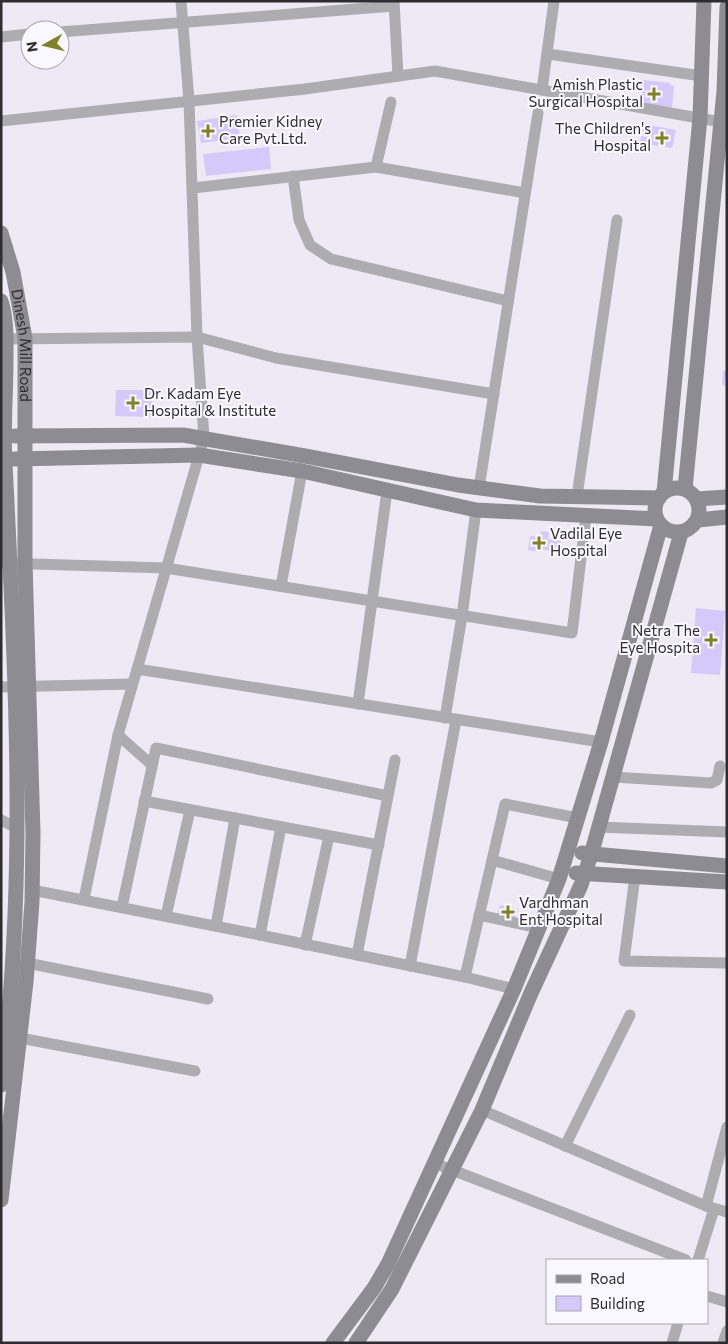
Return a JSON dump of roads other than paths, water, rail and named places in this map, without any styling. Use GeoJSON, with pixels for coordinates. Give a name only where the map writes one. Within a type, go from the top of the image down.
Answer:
{"type":"FeatureCollection","features":[{"type":"Feature","properties":{"kind":"main road"},"geometry":{"type":"LineString","coordinates":[[333,1343],[374,1288],[388,1264],[514,989],[561,875],[601,742],[659,522],[656,504],[662,495],[700,118],[704,1]]}},
{"type":"Feature","properties":{"kind":"main road"},"geometry":{"type":"LineString","coordinates":[[3,459],[199,454],[302,471],[476,510],[659,522],[666,530],[681,533],[694,526],[700,513],[691,494],[723,138],[721,122],[727,7]]}},
{"type":"Feature","properties":{"kind":"main road"},"geometry":{"type":"LineString","coordinates":[[704,33],[726,35]]}},
{"type":"Feature","properties":{"kind":"main road","name":"Dinesh Mill Road"},"geometry":{"type":"LineString","coordinates":[[1,233],[7,274],[25,338],[25,459],[12,563]]}},
{"type":"Feature","properties":{"kind":"main road","name":"Dinesh Mill Road"},"geometry":{"type":"LineString","coordinates":[[1,301],[4,310],[6,339],[3,459],[12,563]]}},
{"type":"Feature","properties":{"kind":"main road"},"geometry":{"type":"LineString","coordinates":[[3,436],[183,435],[458,485],[540,496],[662,495],[678,488],[691,494],[727,497]]}},
{"type":"Feature","properties":{"kind":"main road"},"geometry":{"type":"LineString","coordinates":[[698,520],[727,517]]}},
{"type":"Feature","properties":{"kind":"main road"},"geometry":{"type":"LineString","coordinates":[[356,1343],[392,1289],[482,1110],[585,874],[681,533]]}},
{"type":"Feature","properties":{"kind":"main road"},"geometry":{"type":"LineString","coordinates":[[1,1200],[17,886],[12,563]]}},
{"type":"Feature","properties":{"kind":"main road"},"geometry":{"type":"LineString","coordinates":[[6,1089],[20,1038],[12,994],[27,963],[32,890],[32,769],[15,687]]}},
{"type":"Feature","properties":{"kind":"main road"},"geometry":{"type":"LineString","coordinates":[[568,851],[590,855],[727,866]]}},
{"type":"Feature","properties":{"kind":"main road"},"geometry":{"type":"LineString","coordinates":[[561,875],[635,876],[727,882]]}},
{"type":"Feature","properties":{"kind":"street"},"geometry":{"type":"LineString","coordinates":[[84,899],[118,735],[204,438],[197,337],[189,101],[180,1]]}},
{"type":"Feature","properties":{"kind":"street"},"geometry":{"type":"LineString","coordinates":[[542,90],[554,1]]}},
{"type":"Feature","properties":{"kind":"street"},"geometry":{"type":"LineString","coordinates":[[70,31],[394,4],[398,76]]}},
{"type":"Feature","properties":{"kind":"street"},"geometry":{"type":"LineString","coordinates":[[1,37],[20,35]]}},
{"type":"Feature","properties":{"kind":"street"},"geometry":{"type":"LineString","coordinates":[[548,54],[702,76]]}},
{"type":"Feature","properties":{"kind":"street"},"geometry":{"type":"LineString","coordinates":[[1,121],[305,89],[435,71],[721,122]]}},
{"type":"Feature","properties":{"kind":"street"},"geometry":{"type":"LineString","coordinates":[[376,167],[391,102]]}},
{"type":"Feature","properties":{"kind":"street"},"geometry":{"type":"LineString","coordinates":[[479,488],[538,113]]}},
{"type":"Feature","properties":{"kind":"street"},"geometry":{"type":"LineString","coordinates":[[193,188],[376,167],[525,193]]}},
{"type":"Feature","properties":{"kind":"street"},"geometry":{"type":"LineString","coordinates":[[293,176],[299,220],[310,245],[331,259],[508,301]]}},
{"type":"Feature","properties":{"kind":"street"},"geometry":{"type":"LineString","coordinates":[[578,496],[617,220]]}},
{"type":"Feature","properties":{"kind":"street"},"geometry":{"type":"LineString","coordinates":[[6,339],[197,337],[276,358],[494,394]]}},
{"type":"Feature","properties":{"kind":"street"},"geometry":{"type":"LineString","coordinates":[[281,586],[302,471]]}},
{"type":"Feature","properties":{"kind":"street"},"geometry":{"type":"LineString","coordinates":[[358,704],[386,491]]}},
{"type":"Feature","properties":{"kind":"street"},"geometry":{"type":"LineString","coordinates":[[410,966],[451,719],[476,510]]}},
{"type":"Feature","properties":{"kind":"street"},"geometry":{"type":"LineString","coordinates":[[12,563],[166,568],[572,633],[586,516]]}},
{"type":"Feature","properties":{"kind":"street"},"geometry":{"type":"LineString","coordinates":[[137,669],[601,742]]}},
{"type":"Feature","properties":{"kind":"street"},"geometry":{"type":"LineString","coordinates":[[15,687],[132,684]]}},
{"type":"Feature","properties":{"kind":"street"},"geometry":{"type":"LineString","coordinates":[[118,735],[152,765]]}},
{"type":"Feature","properties":{"kind":"street"},"geometry":{"type":"LineString","coordinates":[[122,907],[156,748],[388,796]]}},
{"type":"Feature","properties":{"kind":"street"},"geometry":{"type":"LineString","coordinates":[[357,955],[395,760]]}},
{"type":"Feature","properties":{"kind":"street"},"geometry":{"type":"LineString","coordinates":[[612,777],[711,783],[718,780],[720,766]]}},
{"type":"Feature","properties":{"kind":"street"},"geometry":{"type":"LineString","coordinates":[[144,801],[378,845]]}},
{"type":"Feature","properties":{"kind":"street"},"geometry":{"type":"LineString","coordinates":[[465,977],[506,804],[578,818]]}},
{"type":"Feature","properties":{"kind":"street"},"geometry":{"type":"LineString","coordinates":[[166,916],[190,810]]}},
{"type":"Feature","properties":{"kind":"street"},"geometry":{"type":"LineString","coordinates":[[216,926],[235,818]]}},
{"type":"Feature","properties":{"kind":"street"},"geometry":{"type":"LineString","coordinates":[[1,820],[17,828]]}},
{"type":"Feature","properties":{"kind":"street"},"geometry":{"type":"LineString","coordinates":[[260,935],[281,827]]}},
{"type":"Feature","properties":{"kind":"street"},"geometry":{"type":"LineString","coordinates":[[598,827],[727,832]]}},
{"type":"Feature","properties":{"kind":"street"},"geometry":{"type":"LineString","coordinates":[[305,945],[329,836]]}},
{"type":"Feature","properties":{"kind":"street"},"geometry":{"type":"LineString","coordinates":[[492,860],[561,875]]}},
{"type":"Feature","properties":{"kind":"street"},"geometry":{"type":"LineString","coordinates":[[635,876],[624,961],[727,964]]}},
{"type":"Feature","properties":{"kind":"street"},"geometry":{"type":"LineString","coordinates":[[32,890],[465,977],[514,989]]}},
{"type":"Feature","properties":{"kind":"street"},"geometry":{"type":"LineString","coordinates":[[479,915],[539,928]]}},
{"type":"Feature","properties":{"kind":"street"},"geometry":{"type":"LineString","coordinates":[[27,963],[208,999]]}},
{"type":"Feature","properties":{"kind":"street"},"geometry":{"type":"LineString","coordinates":[[565,1146],[630,1015]]}},
{"type":"Feature","properties":{"kind":"street"},"geometry":{"type":"LineString","coordinates":[[20,1038],[195,1071]]}},
{"type":"Feature","properties":{"kind":"street"},"geometry":{"type":"LineString","coordinates":[[482,1110],[710,1207],[727,1212]]}},
{"type":"Feature","properties":{"kind":"street"},"geometry":{"type":"LineString","coordinates":[[698,1259],[727,1127]]}},
{"type":"Feature","properties":{"kind":"street"},"geometry":{"type":"LineString","coordinates":[[434,1163],[683,1259]]}},
{"type":"Feature","properties":{"kind":"street"},"geometry":{"type":"LineString","coordinates":[[708,1296],[727,1302]]}},
{"type":"Feature","properties":{"kind":"street"},"geometry":{"type":"LineString","coordinates":[[672,1343],[678,1324]]}},
{"type":"Feature","properties":{"kind":"street"},"geometry":{"type":"LineString","coordinates":[[724,1343],[727,1331]]}},
{"type":"Feature","properties":{"kind":"place","name":"Amish Plastic Surgical Hospital"},"geometry":{"type":"Point","coordinates":[654,94]}},
{"type":"Feature","properties":{"kind":"place","name":"Premier Kidney Care Pvt.Ltd."},"geometry":{"type":"Point","coordinates":[208,131]}},
{"type":"Feature","properties":{"kind":"place","name":"The Children's Hospital"},"geometry":{"type":"Point","coordinates":[662,138]}},
{"type":"Feature","properties":{"kind":"place","name":"Dr. Kadam Eye Hospital & Institute"},"geometry":{"type":"Point","coordinates":[133,403]}},
{"type":"Feature","properties":{"kind":"place","name":"Vadilal Eye Hospital"},"geometry":{"type":"Point","coordinates":[539,543]}},
{"type":"Feature","properties":{"kind":"place","name":"Netra The Eye Hospita"},"geometry":{"type":"Point","coordinates":[711,640]}},
{"type":"Feature","properties":{"kind":"place","name":"Vardhman Ent Hospital"},"geometry":{"type":"Point","coordinates":[508,912]}}]}
